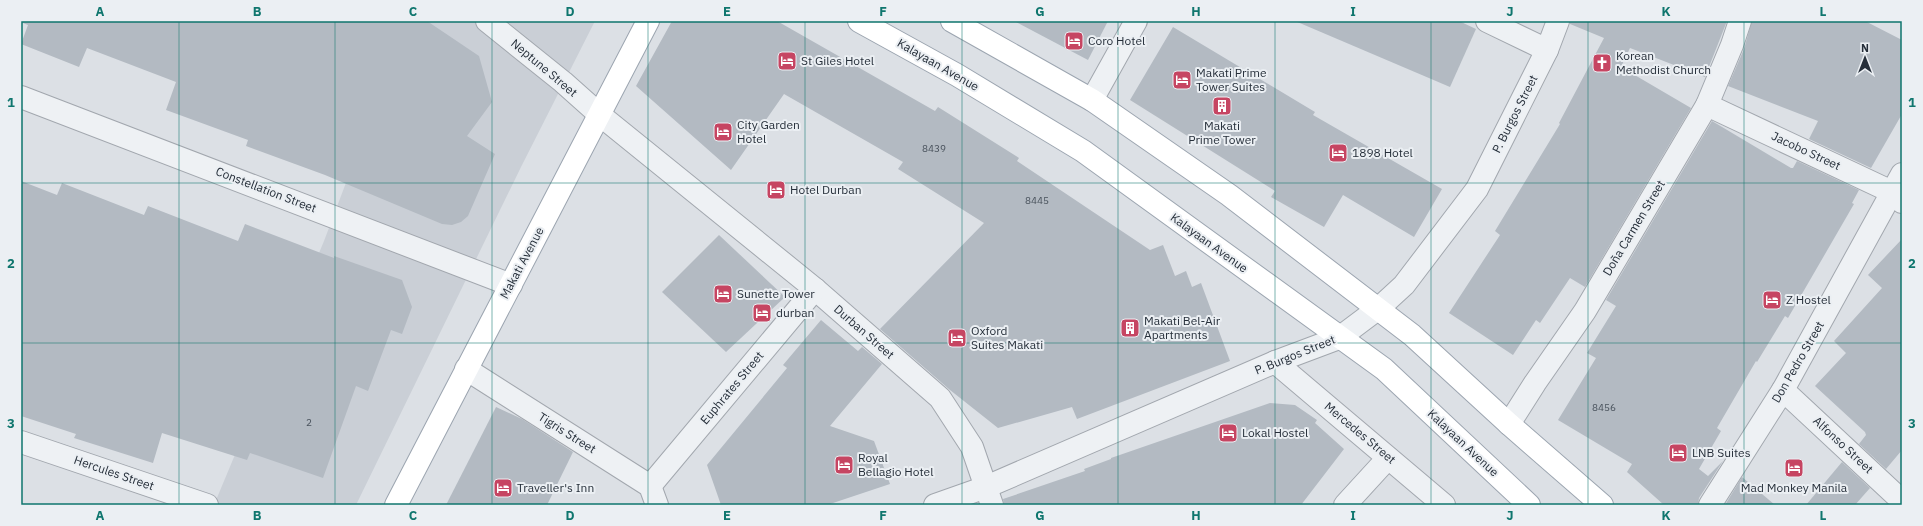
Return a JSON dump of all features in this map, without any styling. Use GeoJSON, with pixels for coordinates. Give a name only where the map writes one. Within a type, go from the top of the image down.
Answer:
{"type":"FeatureCollection","features":[{"type":"Feature","properties":{"kind":"main road","name":"Makati Avenue"},"geometry":{"type":"LineString","coordinates":[[396,505],[648,21]]}},
{"type":"Feature","properties":{"kind":"main road","name":"Kalayaan Avenue"},"geometry":{"type":"LineString","coordinates":[[859,21],[957,75],[1083,150],[1384,370],[1529,505]]}},
{"type":"Feature","properties":{"kind":"main road"},"geometry":{"type":"LineString","coordinates":[[952,21],[1092,100],[1229,195],[1380,308],[1602,505]]}},
{"type":"Feature","properties":{"kind":"street","name":"Neptune Street"},"geometry":{"type":"LineString","coordinates":[[487,21],[563,82],[600,115]]}},
{"type":"Feature","properties":{"kind":"street"},"geometry":{"type":"LineString","coordinates":[[1092,100],[1136,21]]}},
{"type":"Feature","properties":{"kind":"street"},"geometry":{"type":"LineString","coordinates":[[1487,21],[1547,50]]}},
{"type":"Feature","properties":{"kind":"street","name":"P. Burgos Street"},"geometry":{"type":"LineString","coordinates":[[935,505],[989,496],[1276,362],[1339,338],[1380,308],[1404,284],[1477,189],[1547,50],[1558,21]]}},
{"type":"Feature","properties":{"kind":"street","name":"Doña Carmen Street"},"geometry":{"type":"LineString","coordinates":[[1509,424],[1535,383],[1585,311],[1707,105],[1732,45],[1740,21]]}},
{"type":"Feature","properties":{"kind":"street","name":"Constellation Street"},"geometry":{"type":"LineString","coordinates":[[21,97],[511,285]]}},
{"type":"Feature","properties":{"kind":"street","name":"Jacobo Street"},"geometry":{"type":"LineString","coordinates":[[1707,105],[1899,189]]}},
{"type":"Feature","properties":{"kind":"street","name":"Durban Street"},"geometry":{"type":"LineString","coordinates":[[600,115],[815,289],[940,398],[972,447],[989,496]]}},
{"type":"Feature","properties":{"kind":"street","name":"Don Pedro Street"},"geometry":{"type":"LineString","coordinates":[[1710,505],[1783,390],[1899,189]]}},
{"type":"Feature","properties":{"kind":"street","name":"Euphrates Street"},"geometry":{"type":"LineString","coordinates":[[653,496],[815,289]]}},
{"type":"Feature","properties":{"kind":"street","name":"Mercedes Street"},"geometry":{"type":"LineString","coordinates":[[1276,362],[1444,505]]}},
{"type":"Feature","properties":{"kind":"street","name":"Tigris Street"},"geometry":{"type":"LineString","coordinates":[[466,370],[653,496]]}},
{"type":"Feature","properties":{"kind":"street","name":"Alfonso Street"},"geometry":{"type":"LineString","coordinates":[[1783,390],[1902,501]]}},
{"type":"Feature","properties":{"kind":"street","name":"Hercules Street"},"geometry":{"type":"LineString","coordinates":[[21,442],[207,505]]}},
{"type":"Feature","properties":{"kind":"street"},"geometry":{"type":"LineString","coordinates":[[1345,505],[1388,458]]}},
{"type":"Feature","properties":{"kind":"shaded area"},"geometry":{"type":"Polygon","coordinates":[[[284,21],[595,21],[521,167],[356,505],[214,505],[324,241],[384,82],[284,21]]]}},
{"type":"Feature","properties":{"kind":"building"},"geometry":{"type":"Polygon","coordinates":[[[23,21],[427,21],[479,56],[492,102],[467,136],[495,154],[468,216],[461,222],[452,225],[442,224],[325,175],[246,146],[248,140],[166,110],[176,82],[87,48],[79,67],[21,44],[28,25],[23,23],[23,21]]]}},
{"type":"Feature","properties":{"kind":"building"},"geometry":{"type":"Polygon","coordinates":[[[672,21],[777,21],[935,111],[938,107],[1019,158],[1017,161],[1150,250],[1163,245],[1175,276],[1186,271],[1192,287],[1201,283],[1230,361],[1077,419],[1072,407],[998,428],[950,390],[880,329],[984,223],[898,169],[903,162],[784,94],[731,170],[636,86],[672,21]]]}},
{"type":"Feature","properties":{"kind":"building","name":"Coro Hotel"},"geometry":{"type":"Polygon","coordinates":[[[1014,21],[1108,21],[1088,60],[1014,21]]]}},
{"type":"Feature","properties":{"kind":"building"},"geometry":{"type":"Polygon","coordinates":[[[1295,21],[1459,21],[1476,29],[1450,87],[1295,21]]]}},
{"type":"Feature","properties":{"kind":"building"},"geometry":{"type":"Polygon","coordinates":[[[1570,21],[1727,21],[1705,77],[1630,48],[1621,67],[1691,108],[1585,287],[1570,278],[1540,323],[1536,320],[1513,355],[1449,313],[1500,235],[1495,231],[1560,124],[1559,123],[1604,38],[1570,24],[1570,21]]]}},
{"type":"Feature","properties":{"kind":"building"},"geometry":{"type":"Polygon","coordinates":[[[1752,21],[1865,21],[1902,40],[1902,114],[1871,168],[1809,139],[1818,121],[1728,86],[1744,49],[1752,21]]]}},
{"type":"Feature","properties":{"kind":"building"},"geometry":{"type":"Polygon","coordinates":[[[1173,27],[1315,112],[1313,115],[1442,189],[1414,237],[1343,195],[1324,227],[1271,197],[1275,191],[1130,100],[1173,27]]]}},
{"type":"Feature","properties":{"kind":"building"},"geometry":{"type":"Polygon","coordinates":[[[1712,121],[1791,168],[1793,168],[1797,161],[1859,190],[1852,203],[1854,204],[1788,318],[1785,316],[1757,362],[1756,361],[1717,428],[1721,431],[1699,469],[1708,476],[1723,461],[1699,498],[1698,505],[1664,505],[1627,472],[1632,464],[1558,420],[1596,358],[1587,353],[1616,306],[1606,300],[1712,121]]]}},
{"type":"Feature","properties":{"kind":"building"},"geometry":{"type":"Polygon","coordinates":[[[21,181],[57,195],[62,183],[144,215],[148,206],[238,241],[245,224],[334,258],[334,256],[402,280],[412,307],[402,334],[391,330],[368,391],[356,386],[323,478],[250,453],[247,460],[162,433],[153,463],[74,438],[76,434],[21,416],[21,181]]]}},
{"type":"Feature","properties":{"kind":"building","name":"Sunette Tower"},"geometry":{"type":"Polygon","coordinates":[[[719,235],[785,297],[726,352],[662,292],[719,235]]]}},
{"type":"Feature","properties":{"kind":"building"},"geometry":{"type":"Polygon","coordinates":[[[1902,239],[1902,450],[1886,469],[1859,444],[1866,435],[1865,432],[1815,386],[1846,353],[1834,341],[1882,288],[1868,275],[1902,239]]]}},
{"type":"Feature","properties":{"kind":"building"},"geometry":{"type":"Polygon","coordinates":[[[821,320],[858,351],[862,347],[882,364],[830,426],[874,441],[890,484],[827,505],[721,505],[707,465],[787,368],[783,365],[821,320]]]}},
{"type":"Feature","properties":{"kind":"building"},"geometry":{"type":"Polygon","coordinates":[[[1270,403],[1295,405],[1317,420],[1315,423],[1344,449],[1301,505],[1004,505],[1003,499],[1085,471],[1084,469],[1111,458],[1270,403]]]}},
{"type":"Feature","properties":{"kind":"building","name":"Traveller's Inn"},"geometry":{"type":"Polygon","coordinates":[[[496,407],[522,419],[573,452],[547,505],[446,505],[496,407]]]}},
{"type":"Feature","properties":{"kind":"building"},"geometry":{"type":"Polygon","coordinates":[[[1842,462],[1870,488],[1855,505],[1806,505],[1842,462]]]}},
{"type":"Feature","properties":{"kind":"building"},"geometry":{"type":"Polygon","coordinates":[[[1742,477],[1775,505],[1725,505],[1742,477]]]}},
{"type":"Feature","properties":{"kind":"place","name":"Coro Hotel"},"geometry":{"type":"Point","coordinates":[1074,41]}},
{"type":"Feature","properties":{"kind":"place","name":"St Giles Hotel"},"geometry":{"type":"Point","coordinates":[787,61]}},
{"type":"Feature","properties":{"kind":"place","name":"Korean Methodist Church"},"geometry":{"type":"Point","coordinates":[1602,63]}},
{"type":"Feature","properties":{"kind":"place","name":"Makati Prime Tower Suites"},"geometry":{"type":"Point","coordinates":[1182,80]}},
{"type":"Feature","properties":{"kind":"place","name":"Makati Prime Tower"},"geometry":{"type":"Point","coordinates":[1222,106]}},
{"type":"Feature","properties":{"kind":"place","name":"City Garden Hotel"},"geometry":{"type":"Point","coordinates":[723,132]}},
{"type":"Feature","properties":{"kind":"place","name":"1898 Hotel"},"geometry":{"type":"Point","coordinates":[1338,153]}},
{"type":"Feature","properties":{"kind":"place","name":"Hotel Durban"},"geometry":{"type":"Point","coordinates":[776,190]}},
{"type":"Feature","properties":{"kind":"place","name":"Sunette Tower"},"geometry":{"type":"Point","coordinates":[723,294]}},
{"type":"Feature","properties":{"kind":"place","name":"Z Hostel"},"geometry":{"type":"Point","coordinates":[1772,300]}},
{"type":"Feature","properties":{"kind":"place","name":"durban"},"geometry":{"type":"Point","coordinates":[762,313]}},
{"type":"Feature","properties":{"kind":"place","name":"Makati Bel-Air Apartments"},"geometry":{"type":"Point","coordinates":[1130,328]}},
{"type":"Feature","properties":{"kind":"place","name":"Oxford Suites Makati"},"geometry":{"type":"Point","coordinates":[957,338]}},
{"type":"Feature","properties":{"kind":"place","name":"Lokal Hostel"},"geometry":{"type":"Point","coordinates":[1228,433]}},
{"type":"Feature","properties":{"kind":"place","name":"LNB Suites"},"geometry":{"type":"Point","coordinates":[1678,453]}},
{"type":"Feature","properties":{"kind":"place","name":"Royal Bellagio Hotel"},"geometry":{"type":"Point","coordinates":[844,465]}},
{"type":"Feature","properties":{"kind":"place","name":"Mad Monkey Manila"},"geometry":{"type":"Point","coordinates":[1794,468]}},
{"type":"Feature","properties":{"kind":"place","name":"Traveller's Inn"},"geometry":{"type":"Point","coordinates":[503,488]}}]}
